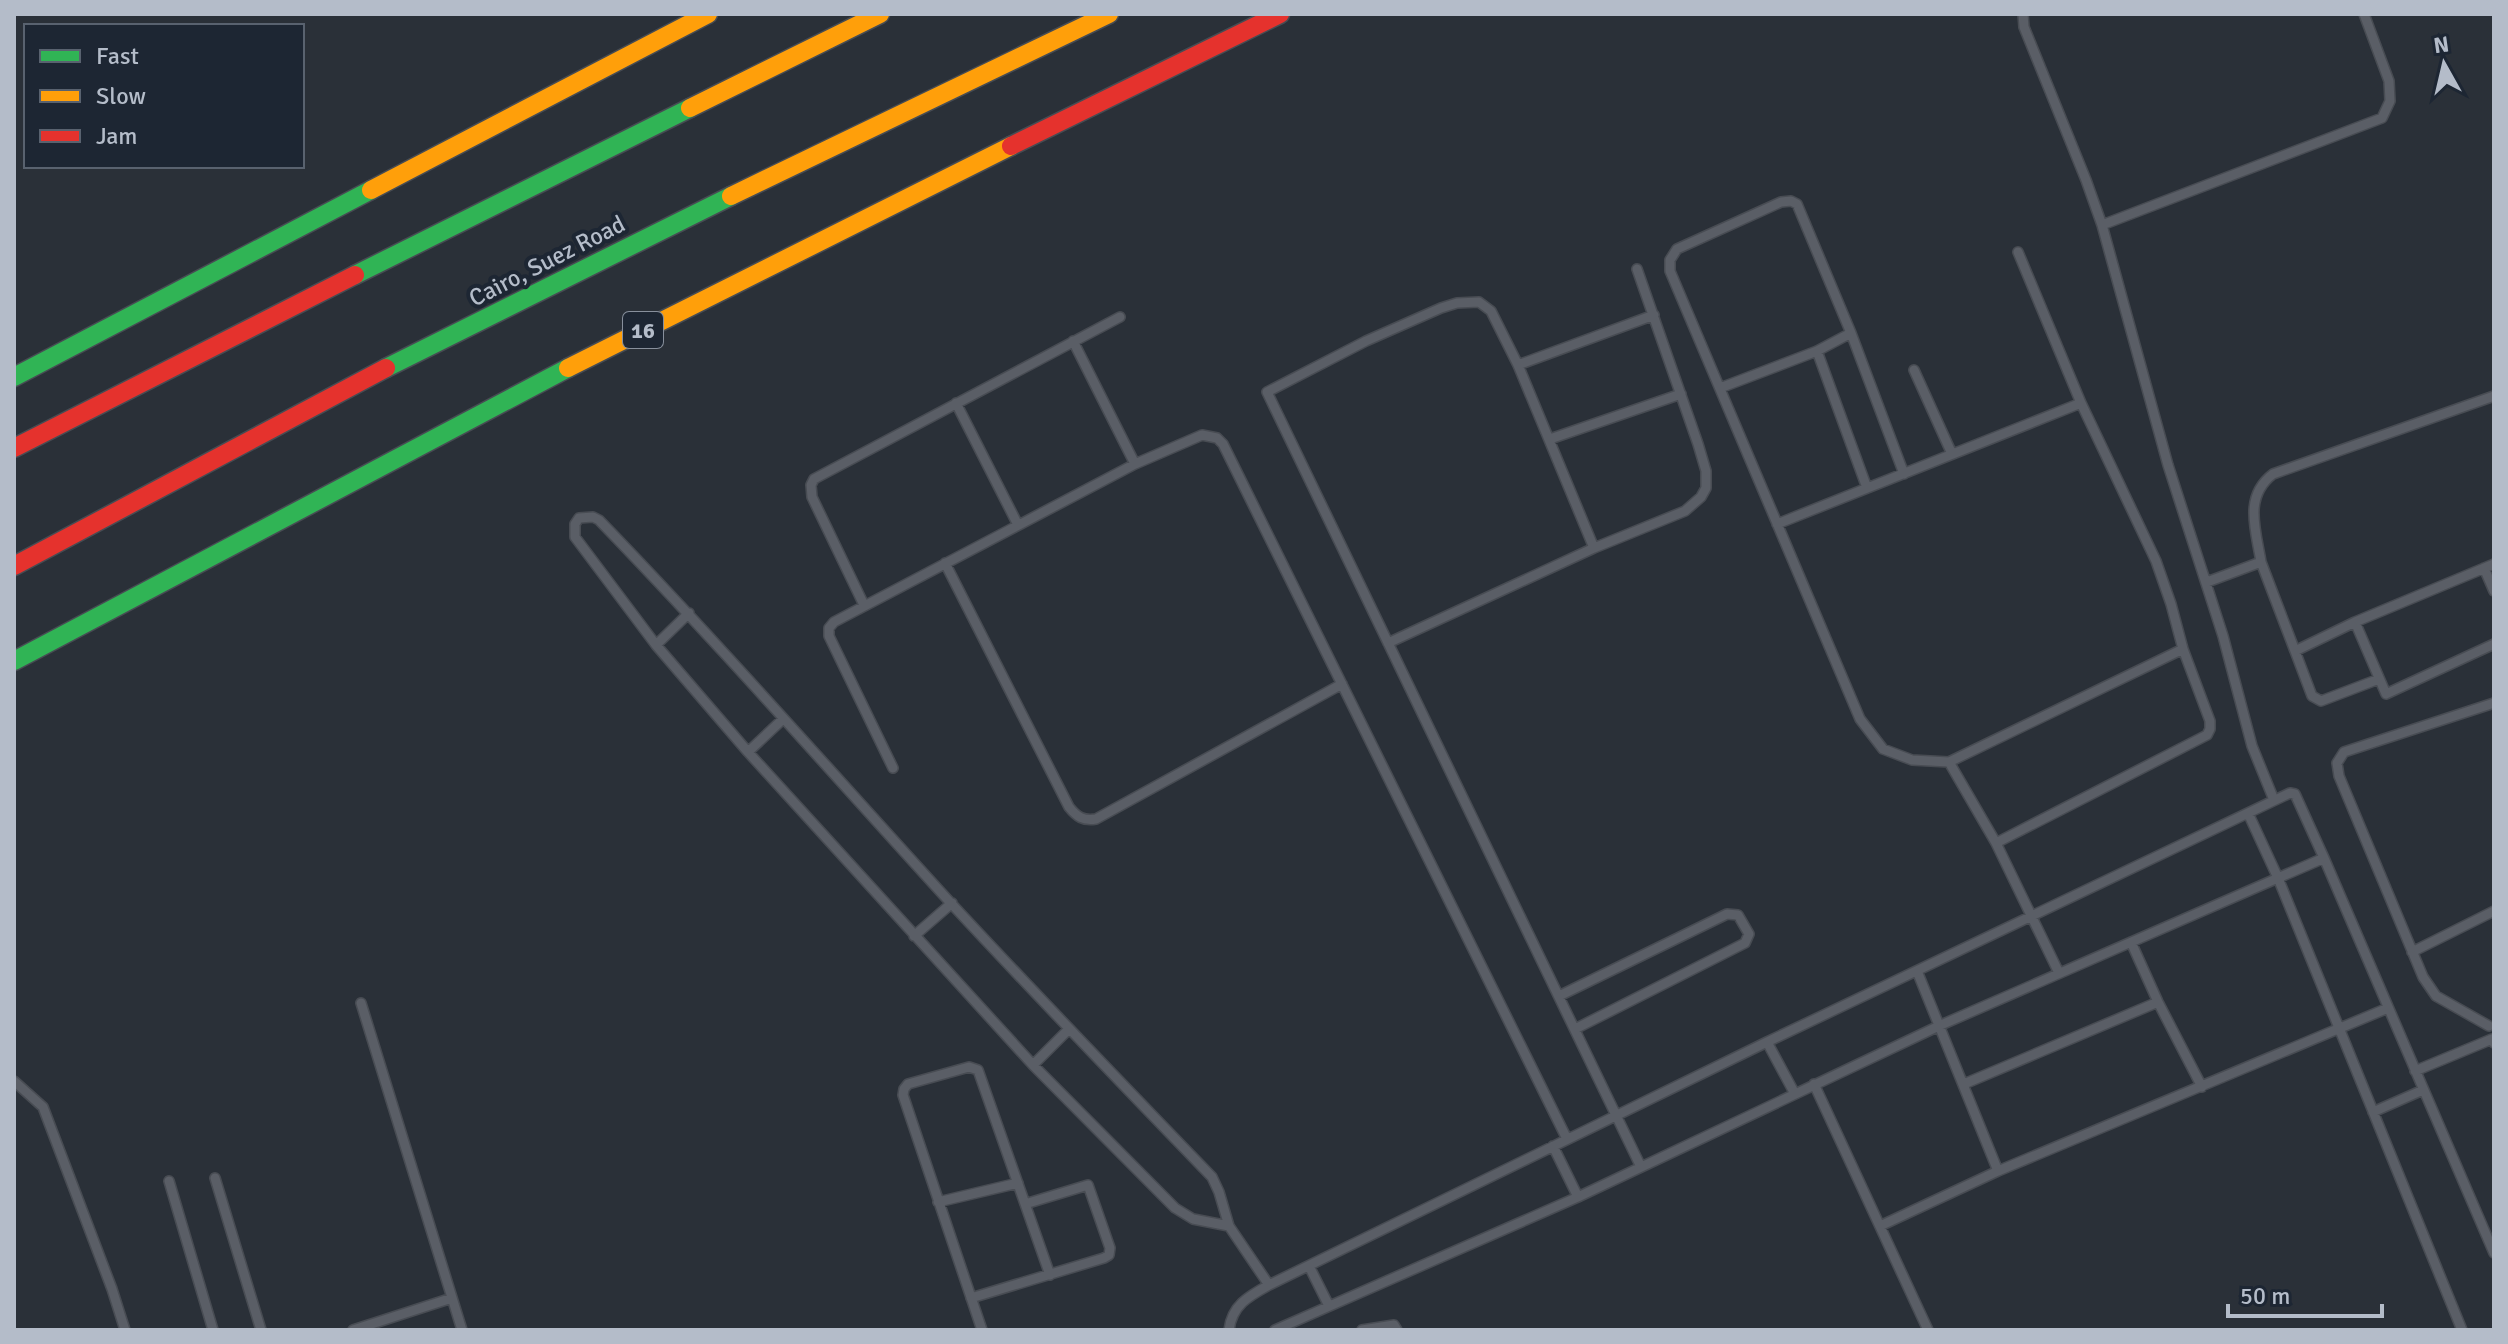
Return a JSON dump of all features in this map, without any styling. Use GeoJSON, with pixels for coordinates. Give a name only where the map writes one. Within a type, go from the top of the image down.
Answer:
{"type":"FeatureCollection","features":[{"type":"Feature","properties":{"kind":"highway"},"geometry":{"type":"LineString","coordinates":[[14,377],[708,14]]}},
{"type":"Feature","properties":{"kind":"highway"},"geometry":{"type":"LineString","coordinates":[[14,448],[435,234],[880,14]]}},
{"type":"Feature","properties":{"kind":"highway","name":"Cairo, Suez Road"},"geometry":{"type":"LineString","coordinates":[[14,566],[141,496],[424,349],[687,217],[1109,14]]}},
{"type":"Feature","properties":{"kind":"highway","name":"16"},"geometry":{"type":"LineString","coordinates":[[14,661],[526,389],[1280,14]]}},
{"type":"Feature","properties":{"kind":"lane"},"geometry":{"type":"LineString","coordinates":[[2023,14],[2024,27],[2102,225],[2168,465],[2207,582],[2252,746],[2274,800]]}},
{"type":"Feature","properties":{"kind":"lane"},"geometry":{"type":"LineString","coordinates":[[2102,225],[2382,118],[2390,101],[2389,81],[2364,14]]}},
{"type":"Feature","properties":{"kind":"lane"},"geometry":{"type":"LineString","coordinates":[[1904,474],[1851,333],[1797,204],[1781,202],[1677,249],[1670,260],[1670,271],[1860,719],[1883,749],[1912,760],[1949,762],[2183,649]]}},
{"type":"Feature","properties":{"kind":"lane"},"geometry":{"type":"LineString","coordinates":[[1996,843],[2207,735],[2210,729],[2210,721],[2183,649],[2156,561],[2081,403],[2018,252]]}},
{"type":"Feature","properties":{"kind":"lane"},"geometry":{"type":"LineString","coordinates":[[1388,643],[1594,548],[1685,511],[1704,493],[1706,471],[1637,269]]}},
{"type":"Feature","properties":{"kind":"lane"},"geometry":{"type":"LineString","coordinates":[[1594,548],[1518,365],[1491,311],[1479,302],[1457,303],[1366,341],[1267,392],[1641,1167]]}},
{"type":"Feature","properties":{"kind":"lane"},"geometry":{"type":"LineString","coordinates":[[1518,365],[1654,315]]}},
{"type":"Feature","properties":{"kind":"lane"},"geometry":{"type":"LineString","coordinates":[[864,605],[812,497],[814,479],[1120,317]]}},
{"type":"Feature","properties":{"kind":"lane"},"geometry":{"type":"LineString","coordinates":[[1720,388],[1817,351],[1851,333]]}},
{"type":"Feature","properties":{"kind":"lane"},"geometry":{"type":"LineString","coordinates":[[1073,341],[1135,464]]}},
{"type":"Feature","properties":{"kind":"lane"},"geometry":{"type":"LineString","coordinates":[[1817,351],[1867,488]]}},
{"type":"Feature","properties":{"kind":"lane"},"geometry":{"type":"LineString","coordinates":[[1914,370],[1952,454]]}},
{"type":"Feature","properties":{"kind":"lane"},"geometry":{"type":"LineString","coordinates":[[1550,439],[1681,394]]}},
{"type":"Feature","properties":{"kind":"lane"},"geometry":{"type":"LineString","coordinates":[[2379,679],[2321,701],[2316,700],[2261,562],[2254,498],[2261,483],[2273,474],[2494,396]]}},
{"type":"Feature","properties":{"kind":"lane"},"geometry":{"type":"LineString","coordinates":[[956,403],[1018,525]]}},
{"type":"Feature","properties":{"kind":"lane"},"geometry":{"type":"LineString","coordinates":[[1777,524],[2081,403]]}},
{"type":"Feature","properties":{"kind":"lane"},"geometry":{"type":"LineString","coordinates":[[893,768],[829,636],[829,628],[834,622],[1135,464],[1202,435],[1217,438],[1223,444],[1567,1139]]}},
{"type":"Feature","properties":{"kind":"lane"},"geometry":{"type":"LineString","coordinates":[[1229,1226],[1193,1219],[1175,1208],[1033,1065],[914,936],[656,645],[575,537],[575,524],[579,518],[599,520],[689,613],[952,903],[1212,1177],[1229,1226],[1269,1285]]}},
{"type":"Feature","properties":{"kind":"lane"},"geometry":{"type":"LineString","coordinates":[[2207,582],[2261,562]]}},
{"type":"Feature","properties":{"kind":"lane"},"geometry":{"type":"LineString","coordinates":[[945,563],[1069,807],[1076,816],[1086,821],[1096,819],[1342,684]]}},
{"type":"Feature","properties":{"kind":"lane"},"geometry":{"type":"LineString","coordinates":[[2295,651],[2355,622],[2489,566],[2494,591]]}},
{"type":"Feature","properties":{"kind":"lane"},"geometry":{"type":"LineString","coordinates":[[656,645],[689,613]]}},
{"type":"Feature","properties":{"kind":"lane"},"geometry":{"type":"LineString","coordinates":[[2355,622],[2387,694],[2494,644]]}},
{"type":"Feature","properties":{"kind":"lane"},"geometry":{"type":"LineString","coordinates":[[2415,1071],[2493,1041],[2492,1024],[2436,996],[2423,977],[2339,776],[2337,763],[2344,752],[2494,703]]}},
{"type":"Feature","properties":{"kind":"lane"},"geometry":{"type":"LineString","coordinates":[[748,752],[783,719]]}},
{"type":"Feature","properties":{"kind":"lane"},"geometry":{"type":"LineString","coordinates":[[1949,762],[1996,843],[2059,973]]}},
{"type":"Feature","properties":{"kind":"lane"},"geometry":{"type":"LineString","coordinates":[[1229,1330],[1230,1319],[1238,1305],[1269,1285],[1767,1042],[2290,793],[2295,794],[2324,858],[2494,1253]]}},
{"type":"Feature","properties":{"kind":"lane"},"geometry":{"type":"LineString","coordinates":[[2248,813],[2278,878],[2462,1330]]}},
{"type":"Feature","properties":{"kind":"lane"},"geometry":{"type":"LineString","coordinates":[[1275,1330],[1578,1197],[1941,1025],[2324,858]]}},
{"type":"Feature","properties":{"kind":"lane"},"geometry":{"type":"LineString","coordinates":[[914,936],[952,903]]}},
{"type":"Feature","properties":{"kind":"lane"},"geometry":{"type":"LineString","coordinates":[[2412,952],[2494,911]]}},
{"type":"Feature","properties":{"kind":"lane"},"geometry":{"type":"LineString","coordinates":[[1559,996],[1727,914],[1735,913],[1741,917],[1749,934],[1745,943],[1575,1029]]}},
{"type":"Feature","properties":{"kind":"lane"},"geometry":{"type":"LineString","coordinates":[[2131,942],[2202,1087]]}},
{"type":"Feature","properties":{"kind":"lane"},"geometry":{"type":"LineString","coordinates":[[1917,971],[1998,1171]]}},
{"type":"Feature","properties":{"kind":"lane"},"geometry":{"type":"LineString","coordinates":[[1964,1084],[2158,1002]]}},
{"type":"Feature","properties":{"kind":"lane"},"geometry":{"type":"LineString","coordinates":[[361,1003],[462,1330]]}},
{"type":"Feature","properties":{"kind":"lane"},"geometry":{"type":"LineString","coordinates":[[1880,1226],[1998,1171],[2388,1008]]}},
{"type":"Feature","properties":{"kind":"lane"},"geometry":{"type":"LineString","coordinates":[[1033,1065],[1069,1029]]}},
{"type":"Feature","properties":{"kind":"lane"},"geometry":{"type":"LineString","coordinates":[[1767,1042],[1795,1094]]}},
{"type":"Feature","properties":{"kind":"lane"},"geometry":{"type":"LineString","coordinates":[[982,1330],[903,1092],[908,1084],[969,1067],[976,1068],[980,1073],[1050,1275]]}},
{"type":"Feature","properties":{"kind":"lane"},"geometry":{"type":"LineString","coordinates":[[14,1081],[43,1107],[125,1330]]}},
{"type":"Feature","properties":{"kind":"lane"},"geometry":{"type":"LineString","coordinates":[[1814,1084],[1928,1330]]}},
{"type":"Feature","properties":{"kind":"lane"},"geometry":{"type":"LineString","coordinates":[[2373,1112],[2423,1090]]}},
{"type":"Feature","properties":{"kind":"lane"},"geometry":{"type":"LineString","coordinates":[[1553,1146],[1578,1197]]}},
{"type":"Feature","properties":{"kind":"lane"},"geometry":{"type":"LineString","coordinates":[[215,1178],[261,1330]]}},
{"type":"Feature","properties":{"kind":"lane"},"geometry":{"type":"LineString","coordinates":[[169,1181],[213,1330]]}},
{"type":"Feature","properties":{"kind":"lane"},"geometry":{"type":"LineString","coordinates":[[938,1202],[1018,1183]]}},
{"type":"Feature","properties":{"kind":"lane"},"geometry":{"type":"LineString","coordinates":[[971,1298],[1109,1255],[1110,1248],[1089,1186],[1085,1184],[1025,1204]]}},
{"type":"Feature","properties":{"kind":"lane"},"geometry":{"type":"LineString","coordinates":[[1309,1266],[1329,1306]]}},
{"type":"Feature","properties":{"kind":"lane"},"geometry":{"type":"LineString","coordinates":[[353,1330],[452,1298]]}},
{"type":"Feature","properties":{"kind":"lane"},"geometry":{"type":"LineString","coordinates":[[1362,1330],[1394,1325],[1397,1330]]}},
{"type":"Feature","properties":{"kind":"traffic: fast"},"geometry":{"type":"LineString","coordinates":[[355,275],[690,108]]}},
{"type":"Feature","properties":{"kind":"traffic: fast"},"geometry":{"type":"LineString","coordinates":[[14,377],[371,190]]}},
{"type":"Feature","properties":{"kind":"traffic: fast"},"geometry":{"type":"LineString","coordinates":[[386,368],[731,196]]}},
{"type":"Feature","properties":{"kind":"traffic: fast"},"geometry":{"type":"LineString","coordinates":[[14,661],[568,368]]}},
{"type":"Feature","properties":{"kind":"traffic: slow"},"geometry":{"type":"LineString","coordinates":[[371,190],[708,14]]}},
{"type":"Feature","properties":{"kind":"traffic: slow"},"geometry":{"type":"LineString","coordinates":[[690,108],[880,14]]}},
{"type":"Feature","properties":{"kind":"traffic: slow"},"geometry":{"type":"LineString","coordinates":[[731,196],[1109,14]]}},
{"type":"Feature","properties":{"kind":"traffic: slow"},"geometry":{"type":"LineString","coordinates":[[568,368],[1011,146]]}},
{"type":"Feature","properties":{"kind":"traffic: jam"},"geometry":{"type":"LineString","coordinates":[[1011,146],[1280,14]]}},
{"type":"Feature","properties":{"kind":"traffic: jam"},"geometry":{"type":"LineString","coordinates":[[14,448],[355,275]]}},
{"type":"Feature","properties":{"kind":"traffic: jam"},"geometry":{"type":"LineString","coordinates":[[14,566],[386,368]]}}]}
